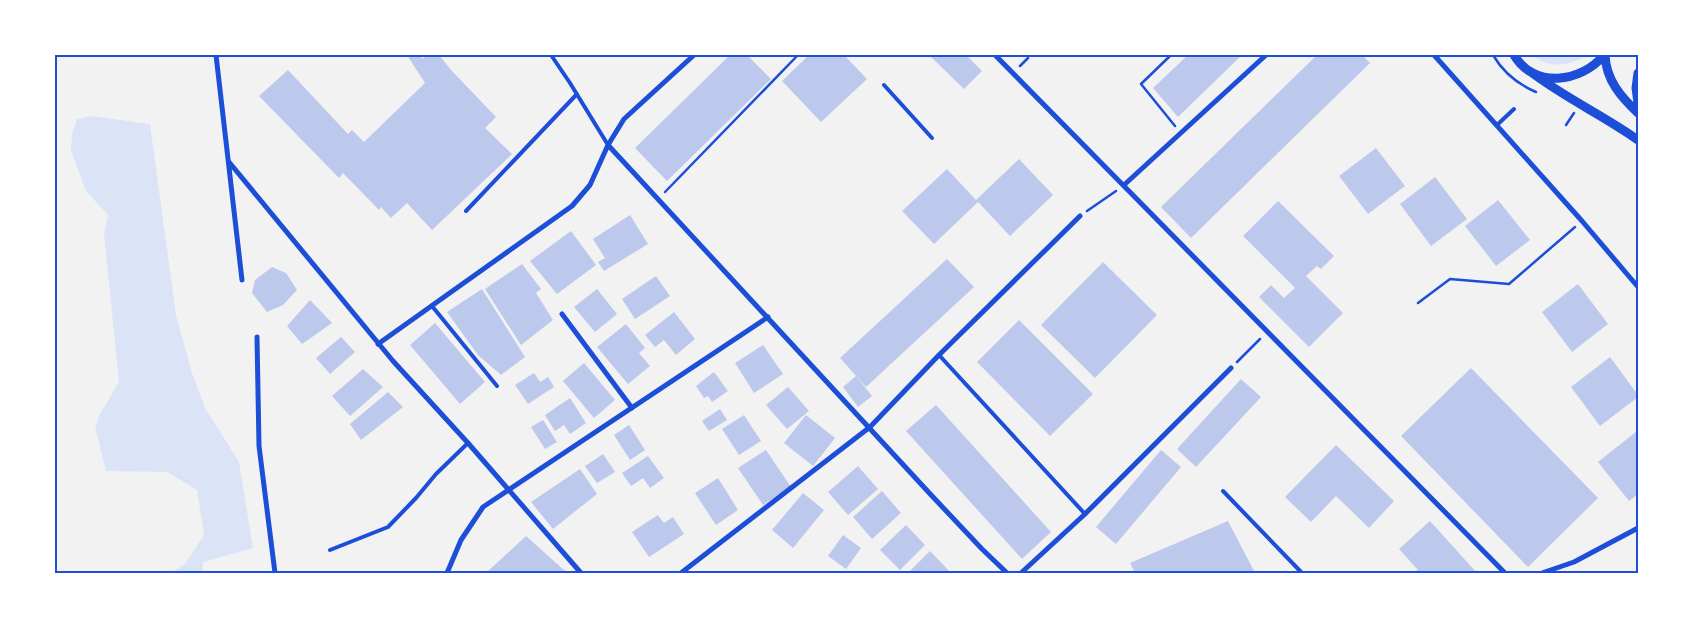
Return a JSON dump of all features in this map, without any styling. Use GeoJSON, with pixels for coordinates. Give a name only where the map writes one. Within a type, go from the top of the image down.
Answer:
{"type":"FeatureCollection","features":[{"type":"Feature","properties":{"kind":"street"},"geometry":{"type":"LineString","coordinates":[[216,55],[242,280]]}},
{"type":"Feature","properties":{"kind":"street"},"geometry":{"type":"LineString","coordinates":[[378,344],[572,206],[590,185],[608,145],[624,119],[694,55]]}},
{"type":"Feature","properties":{"kind":"street"},"geometry":{"type":"LineString","coordinates":[[995,55],[1501,572]]}},
{"type":"Feature","properties":{"kind":"street"},"geometry":{"type":"LineString","coordinates":[[1124,185],[1266,55]]}},
{"type":"Feature","properties":{"kind":"street"},"geometry":{"type":"LineString","coordinates":[[1434,55],[1582,221],[1638,287]]}},
{"type":"Feature","properties":{"kind":"street"},"geometry":{"type":"LineString","coordinates":[[1514,55],[1517,60],[1551,88],[1609,120],[1638,140]]}},
{"type":"Feature","properties":{"kind":"street"},"geometry":{"type":"LineString","coordinates":[[1531,72],[1546,78],[1562,79],[1577,75],[1595,65],[1604,55]]}},
{"type":"Feature","properties":{"kind":"street"},"geometry":{"type":"LineString","coordinates":[[1604,55],[1613,85],[1623,99],[1638,113]]}},
{"type":"Feature","properties":{"kind":"street"},"geometry":{"type":"LineString","coordinates":[[1638,73],[1636,88],[1638,103]]}},
{"type":"Feature","properties":{"kind":"street"},"geometry":{"type":"LineString","coordinates":[[608,145],[957,523],[1007,573]]}},
{"type":"Feature","properties":{"kind":"street"},"geometry":{"type":"LineString","coordinates":[[229,162],[378,344],[468,443],[580,573]]}},
{"type":"Feature","properties":{"kind":"street"},"geometry":{"type":"LineString","coordinates":[[681,573],[870,427],[938,355],[1080,216]]}},
{"type":"Feature","properties":{"kind":"street"},"geometry":{"type":"LineString","coordinates":[[562,314],[632,408]]}},
{"type":"Feature","properties":{"kind":"street"},"geometry":{"type":"LineString","coordinates":[[447,573],[461,540],[483,508],[768,317]]}},
{"type":"Feature","properties":{"kind":"street"},"geometry":{"type":"LineString","coordinates":[[257,337],[259,446],[275,573]]}},
{"type":"Feature","properties":{"kind":"street"},"geometry":{"type":"LineString","coordinates":[[1021,573],[1084,514],[1231,368]]}},
{"type":"Feature","properties":{"kind":"street"},"geometry":{"type":"LineString","coordinates":[[1542,573],[1574,562],[1638,528]]}},
{"type":"Feature","properties":{"kind":"lane"},"geometry":{"type":"LineString","coordinates":[[551,55],[608,145]]}},
{"type":"Feature","properties":{"kind":"lane"},"geometry":{"type":"LineString","coordinates":[[884,85],[932,138]]}},
{"type":"Feature","properties":{"kind":"lane"},"geometry":{"type":"LineString","coordinates":[[466,211],[577,94]]}},
{"type":"Feature","properties":{"kind":"lane"},"geometry":{"type":"LineString","coordinates":[[1497,125],[1514,109]]}},
{"type":"Feature","properties":{"kind":"lane"},"geometry":{"type":"LineString","coordinates":[[432,306],[497,386]]}},
{"type":"Feature","properties":{"kind":"lane"},"geometry":{"type":"LineString","coordinates":[[938,355],[1084,514]]}},
{"type":"Feature","properties":{"kind":"lane"},"geometry":{"type":"LineString","coordinates":[[330,550],[388,527],[436,474],[468,443]]}},
{"type":"Feature","properties":{"kind":"lane"},"geometry":{"type":"LineString","coordinates":[[1223,491],[1302,573]]}},
{"type":"Feature","properties":{"kind":"path"},"geometry":{"type":"LineString","coordinates":[[670,186],[798,55]]}},
{"type":"Feature","properties":{"kind":"path"},"geometry":{"type":"LineString","coordinates":[[1171,55],[1141,84],[1181,133]]}},
{"type":"Feature","properties":{"kind":"path"},"geometry":{"type":"LineString","coordinates":[[1566,125],[1575,112]]}},
{"type":"Feature","properties":{"kind":"path"},"geometry":{"type":"LineString","coordinates":[[1080,216],[1124,185]]}},
{"type":"Feature","properties":{"kind":"path"},"geometry":{"type":"LineString","coordinates":[[1418,303],[1450,279],[1509,284],[1582,221]]}},
{"type":"Feature","properties":{"kind":"path"},"geometry":{"type":"LineString","coordinates":[[1231,368],[1267,332]]}},
{"type":"Feature","properties":{"kind":"shaded area"},"geometry":{"type":"Polygon","coordinates":[[[1531,55],[1587,56],[1565,64],[1551,64],[1531,55]]]}},
{"type":"Feature","properties":{"kind":"shaded area"},"geometry":{"type":"Polygon","coordinates":[[[92,116],[150,124],[176,315],[192,373],[205,408],[239,462],[253,548],[203,562],[202,573],[171,573],[185,564],[204,535],[197,490],[167,472],[106,471],[95,427],[100,414],[119,382],[104,235],[108,215],[86,191],[71,151],[72,134],[77,119],[92,116]]]}},
{"type":"Feature","properties":{"kind":"building"},"geometry":{"type":"Polygon","coordinates":[[[407,55],[420,55],[422,59],[428,55],[439,55],[496,117],[485,128],[512,154],[432,230],[407,203],[391,218],[381,207],[379,210],[343,173],[339,178],[259,96],[288,70],[348,134],[352,130],[364,142],[425,83],[407,55]]]}},
{"type":"Feature","properties":{"kind":"building"},"geometry":{"type":"Polygon","coordinates":[[[730,55],[747,55],[771,79],[667,181],[635,148],[730,55]]]}},
{"type":"Feature","properties":{"kind":"building"},"geometry":{"type":"Polygon","coordinates":[[[809,55],[844,55],[867,79],[821,122],[782,81],[809,55]]]}},
{"type":"Feature","properties":{"kind":"building"},"geometry":{"type":"Polygon","coordinates":[[[929,55],[966,55],[982,71],[964,89],[929,55]]]}},
{"type":"Feature","properties":{"kind":"building"},"geometry":{"type":"Polygon","coordinates":[[[1188,55],[1242,55],[1178,117],[1153,88],[1188,55]]]}},
{"type":"Feature","properties":{"kind":"building"},"geometry":{"type":"Polygon","coordinates":[[[1317,55],[1362,55],[1370,63],[1191,238],[1161,207],[1317,55]]]}},
{"type":"Feature","properties":{"kind":"building"},"geometry":{"type":"Polygon","coordinates":[[[1376,148],[1405,186],[1368,214],[1339,176],[1376,148]]]}},
{"type":"Feature","properties":{"kind":"building"},"geometry":{"type":"Polygon","coordinates":[[[1019,159],[1053,195],[1010,236],[978,202],[934,244],[902,211],[947,169],[976,200],[1019,159]]]}},
{"type":"Feature","properties":{"kind":"building"},"geometry":{"type":"Polygon","coordinates":[[[1435,177],[1467,219],[1431,246],[1400,204],[1435,177]]]}},
{"type":"Feature","properties":{"kind":"building"},"geometry":{"type":"Polygon","coordinates":[[[1498,200],[1530,240],[1496,266],[1465,226],[1498,200]]]}},
{"type":"Feature","properties":{"kind":"building"},"geometry":{"type":"Polygon","coordinates":[[[1278,201],[1334,256],[1321,269],[1317,266],[1306,276],[1343,313],[1309,347],[1259,297],[1271,285],[1284,298],[1295,288],[1243,236],[1278,201]]]}},
{"type":"Feature","properties":{"kind":"building"},"geometry":{"type":"Polygon","coordinates":[[[630,215],[648,244],[604,271],[598,262],[605,258],[593,239],[630,215]]]}},
{"type":"Feature","properties":{"kind":"building"},"geometry":{"type":"Polygon","coordinates":[[[571,231],[596,265],[557,294],[530,261],[571,231]]]}},
{"type":"Feature","properties":{"kind":"building"},"geometry":{"type":"Polygon","coordinates":[[[947,259],[974,287],[866,387],[840,358],[947,259]]]}},
{"type":"Feature","properties":{"kind":"building"},"geometry":{"type":"Polygon","coordinates":[[[1103,262],[1157,315],[1095,378],[1041,325],[1103,262]]]}},
{"type":"Feature","properties":{"kind":"building"},"geometry":{"type":"Polygon","coordinates":[[[522,264],[541,289],[536,293],[553,320],[521,345],[485,289],[522,264]]]}},
{"type":"Feature","properties":{"kind":"building"},"geometry":{"type":"Polygon","coordinates":[[[272,267],[286,273],[297,290],[283,305],[267,312],[252,293],[255,280],[272,267]]]}},
{"type":"Feature","properties":{"kind":"building"},"geometry":{"type":"Polygon","coordinates":[[[656,276],[670,296],[635,319],[622,299],[656,276]]]}},
{"type":"Feature","properties":{"kind":"building"},"geometry":{"type":"Polygon","coordinates":[[[1578,284],[1608,324],[1572,352],[1542,312],[1578,284]]]}},
{"type":"Feature","properties":{"kind":"building"},"geometry":{"type":"Polygon","coordinates":[[[482,289],[525,357],[501,375],[478,355],[447,312],[482,289]]]}},
{"type":"Feature","properties":{"kind":"building"},"geometry":{"type":"Polygon","coordinates":[[[597,289],[617,314],[595,332],[574,307],[597,289]]]}},
{"type":"Feature","properties":{"kind":"building"},"geometry":{"type":"Polygon","coordinates":[[[310,300],[332,323],[302,344],[287,326],[310,300]]]}},
{"type":"Feature","properties":{"kind":"building"},"geometry":{"type":"Polygon","coordinates":[[[674,312],[695,339],[676,355],[664,340],[655,347],[645,335],[674,312]]]}},
{"type":"Feature","properties":{"kind":"building"},"geometry":{"type":"Polygon","coordinates":[[[1019,320],[1093,394],[1050,436],[977,362],[1019,320]]]}},
{"type":"Feature","properties":{"kind":"building"},"geometry":{"type":"Polygon","coordinates":[[[435,323],[485,382],[460,404],[410,345],[435,323]]]}},
{"type":"Feature","properties":{"kind":"building"},"geometry":{"type":"Polygon","coordinates":[[[626,324],[645,348],[639,353],[650,366],[628,384],[597,347],[626,324]]]}},
{"type":"Feature","properties":{"kind":"building"},"geometry":{"type":"Polygon","coordinates":[[[341,337],[355,352],[330,374],[316,358],[341,337]]]}},
{"type":"Feature","properties":{"kind":"building"},"geometry":{"type":"Polygon","coordinates":[[[763,345],[783,374],[754,393],[735,363],[763,345]]]}},
{"type":"Feature","properties":{"kind":"building"},"geometry":{"type":"Polygon","coordinates":[[[1610,357],[1638,397],[1600,426],[1571,387],[1610,357]]]}},
{"type":"Feature","properties":{"kind":"building"},"geometry":{"type":"Polygon","coordinates":[[[584,363],[615,400],[594,418],[563,381],[584,363]]]}},
{"type":"Feature","properties":{"kind":"building"},"geometry":{"type":"Polygon","coordinates":[[[1471,368],[1598,498],[1528,567],[1401,436],[1471,368]]]}},
{"type":"Feature","properties":{"kind":"building"},"geometry":{"type":"Polygon","coordinates":[[[363,369],[383,387],[350,416],[332,396],[363,369]]]}},
{"type":"Feature","properties":{"kind":"building"},"geometry":{"type":"Polygon","coordinates":[[[714,372],[728,391],[712,402],[708,396],[704,398],[696,386],[714,372]]]}},
{"type":"Feature","properties":{"kind":"building"},"geometry":{"type":"Polygon","coordinates":[[[534,373],[540,382],[548,377],[554,387],[528,404],[515,385],[534,373]]]}},
{"type":"Feature","properties":{"kind":"building"},"geometry":{"type":"Polygon","coordinates":[[[856,376],[872,396],[858,407],[843,387],[856,376]]]}},
{"type":"Feature","properties":{"kind":"building"},"geometry":{"type":"Polygon","coordinates":[[[1241,379],[1261,397],[1196,467],[1177,449],[1241,379]]]}},
{"type":"Feature","properties":{"kind":"building"},"geometry":{"type":"Polygon","coordinates":[[[788,387],[809,411],[787,429],[766,405],[788,387]]]}},
{"type":"Feature","properties":{"kind":"building"},"geometry":{"type":"Polygon","coordinates":[[[388,392],[403,407],[361,440],[350,424],[388,392]]]}},
{"type":"Feature","properties":{"kind":"building"},"geometry":{"type":"Polygon","coordinates":[[[570,398],[586,423],[570,434],[564,425],[555,431],[545,415],[570,398]]]}},
{"type":"Feature","properties":{"kind":"building"},"geometry":{"type":"Polygon","coordinates":[[[936,405],[1051,532],[1022,559],[906,431],[936,405]]]}},
{"type":"Feature","properties":{"kind":"building"},"geometry":{"type":"Polygon","coordinates":[[[720,409],[727,420],[709,431],[702,421],[720,409]]]}},
{"type":"Feature","properties":{"kind":"building"},"geometry":{"type":"Polygon","coordinates":[[[744,415],[761,441],[739,455],[722,429],[744,415]]]}},
{"type":"Feature","properties":{"kind":"building"},"geometry":{"type":"Polygon","coordinates":[[[806,415],[835,438],[813,466],[784,443],[806,415]]]}},
{"type":"Feature","properties":{"kind":"building"},"geometry":{"type":"Polygon","coordinates":[[[543,420],[557,442],[545,449],[531,427],[543,420]]]}},
{"type":"Feature","properties":{"kind":"building"},"geometry":{"type":"Polygon","coordinates":[[[629,425],[645,450],[630,460],[614,435],[629,425]]]}},
{"type":"Feature","properties":{"kind":"building"},"geometry":{"type":"Polygon","coordinates":[[[1637,431],[1638,494],[1629,501],[1598,462],[1637,431]]]}},
{"type":"Feature","properties":{"kind":"building"},"geometry":{"type":"Polygon","coordinates":[[[1336,445],[1394,501],[1369,528],[1336,496],[1311,522],[1285,497],[1336,445]]]}},
{"type":"Feature","properties":{"kind":"building"},"geometry":{"type":"Polygon","coordinates":[[[766,450],[791,487],[763,505],[738,468],[766,450]]]}},
{"type":"Feature","properties":{"kind":"building"},"geometry":{"type":"Polygon","coordinates":[[[1161,450],[1181,467],[1116,544],[1096,527],[1161,450]]]}},
{"type":"Feature","properties":{"kind":"building"},"geometry":{"type":"Polygon","coordinates":[[[603,454],[615,472],[597,483],[585,466],[603,454]]]}},
{"type":"Feature","properties":{"kind":"building"},"geometry":{"type":"Polygon","coordinates":[[[648,456],[664,478],[650,488],[643,478],[631,486],[622,473],[648,456]]]}},
{"type":"Feature","properties":{"kind":"building"},"geometry":{"type":"Polygon","coordinates":[[[858,466],[878,489],[848,515],[828,492],[858,466]]]}},
{"type":"Feature","properties":{"kind":"building"},"geometry":{"type":"Polygon","coordinates":[[[580,469],[597,494],[553,529],[531,502],[580,469]]]}},
{"type":"Feature","properties":{"kind":"building"},"geometry":{"type":"Polygon","coordinates":[[[718,478],[738,510],[716,525],[695,493],[718,478]]]}},
{"type":"Feature","properties":{"kind":"building"},"geometry":{"type":"Polygon","coordinates":[[[882,491],[901,513],[872,539],[853,517],[882,491]]]}},
{"type":"Feature","properties":{"kind":"building"},"geometry":{"type":"Polygon","coordinates":[[[803,493],[824,510],[793,548],[772,530],[803,493]]]}},
{"type":"Feature","properties":{"kind":"building"},"geometry":{"type":"Polygon","coordinates":[[[658,515],[664,523],[673,517],[684,534],[649,557],[632,532],[658,515]]]}},
{"type":"Feature","properties":{"kind":"building"},"geometry":{"type":"Polygon","coordinates":[[[1228,521],[1255,573],[1135,573],[1130,563],[1228,521]]]}},
{"type":"Feature","properties":{"kind":"building"},"geometry":{"type":"Polygon","coordinates":[[[1430,521],[1477,573],[1409,573],[1418,570],[1399,549],[1430,521]]]}},
{"type":"Feature","properties":{"kind":"building"},"geometry":{"type":"Polygon","coordinates":[[[906,525],[925,545],[900,570],[880,550],[906,525]]]}},
{"type":"Feature","properties":{"kind":"building"},"geometry":{"type":"Polygon","coordinates":[[[843,535],[861,548],[846,569],[828,556],[843,535]]]}},
{"type":"Feature","properties":{"kind":"building"},"geometry":{"type":"Polygon","coordinates":[[[526,536],[565,571],[563,573],[486,573],[526,536]]]}},
{"type":"Feature","properties":{"kind":"building"},"geometry":{"type":"Polygon","coordinates":[[[930,551],[951,573],[908,573],[930,551]]]}}]}
